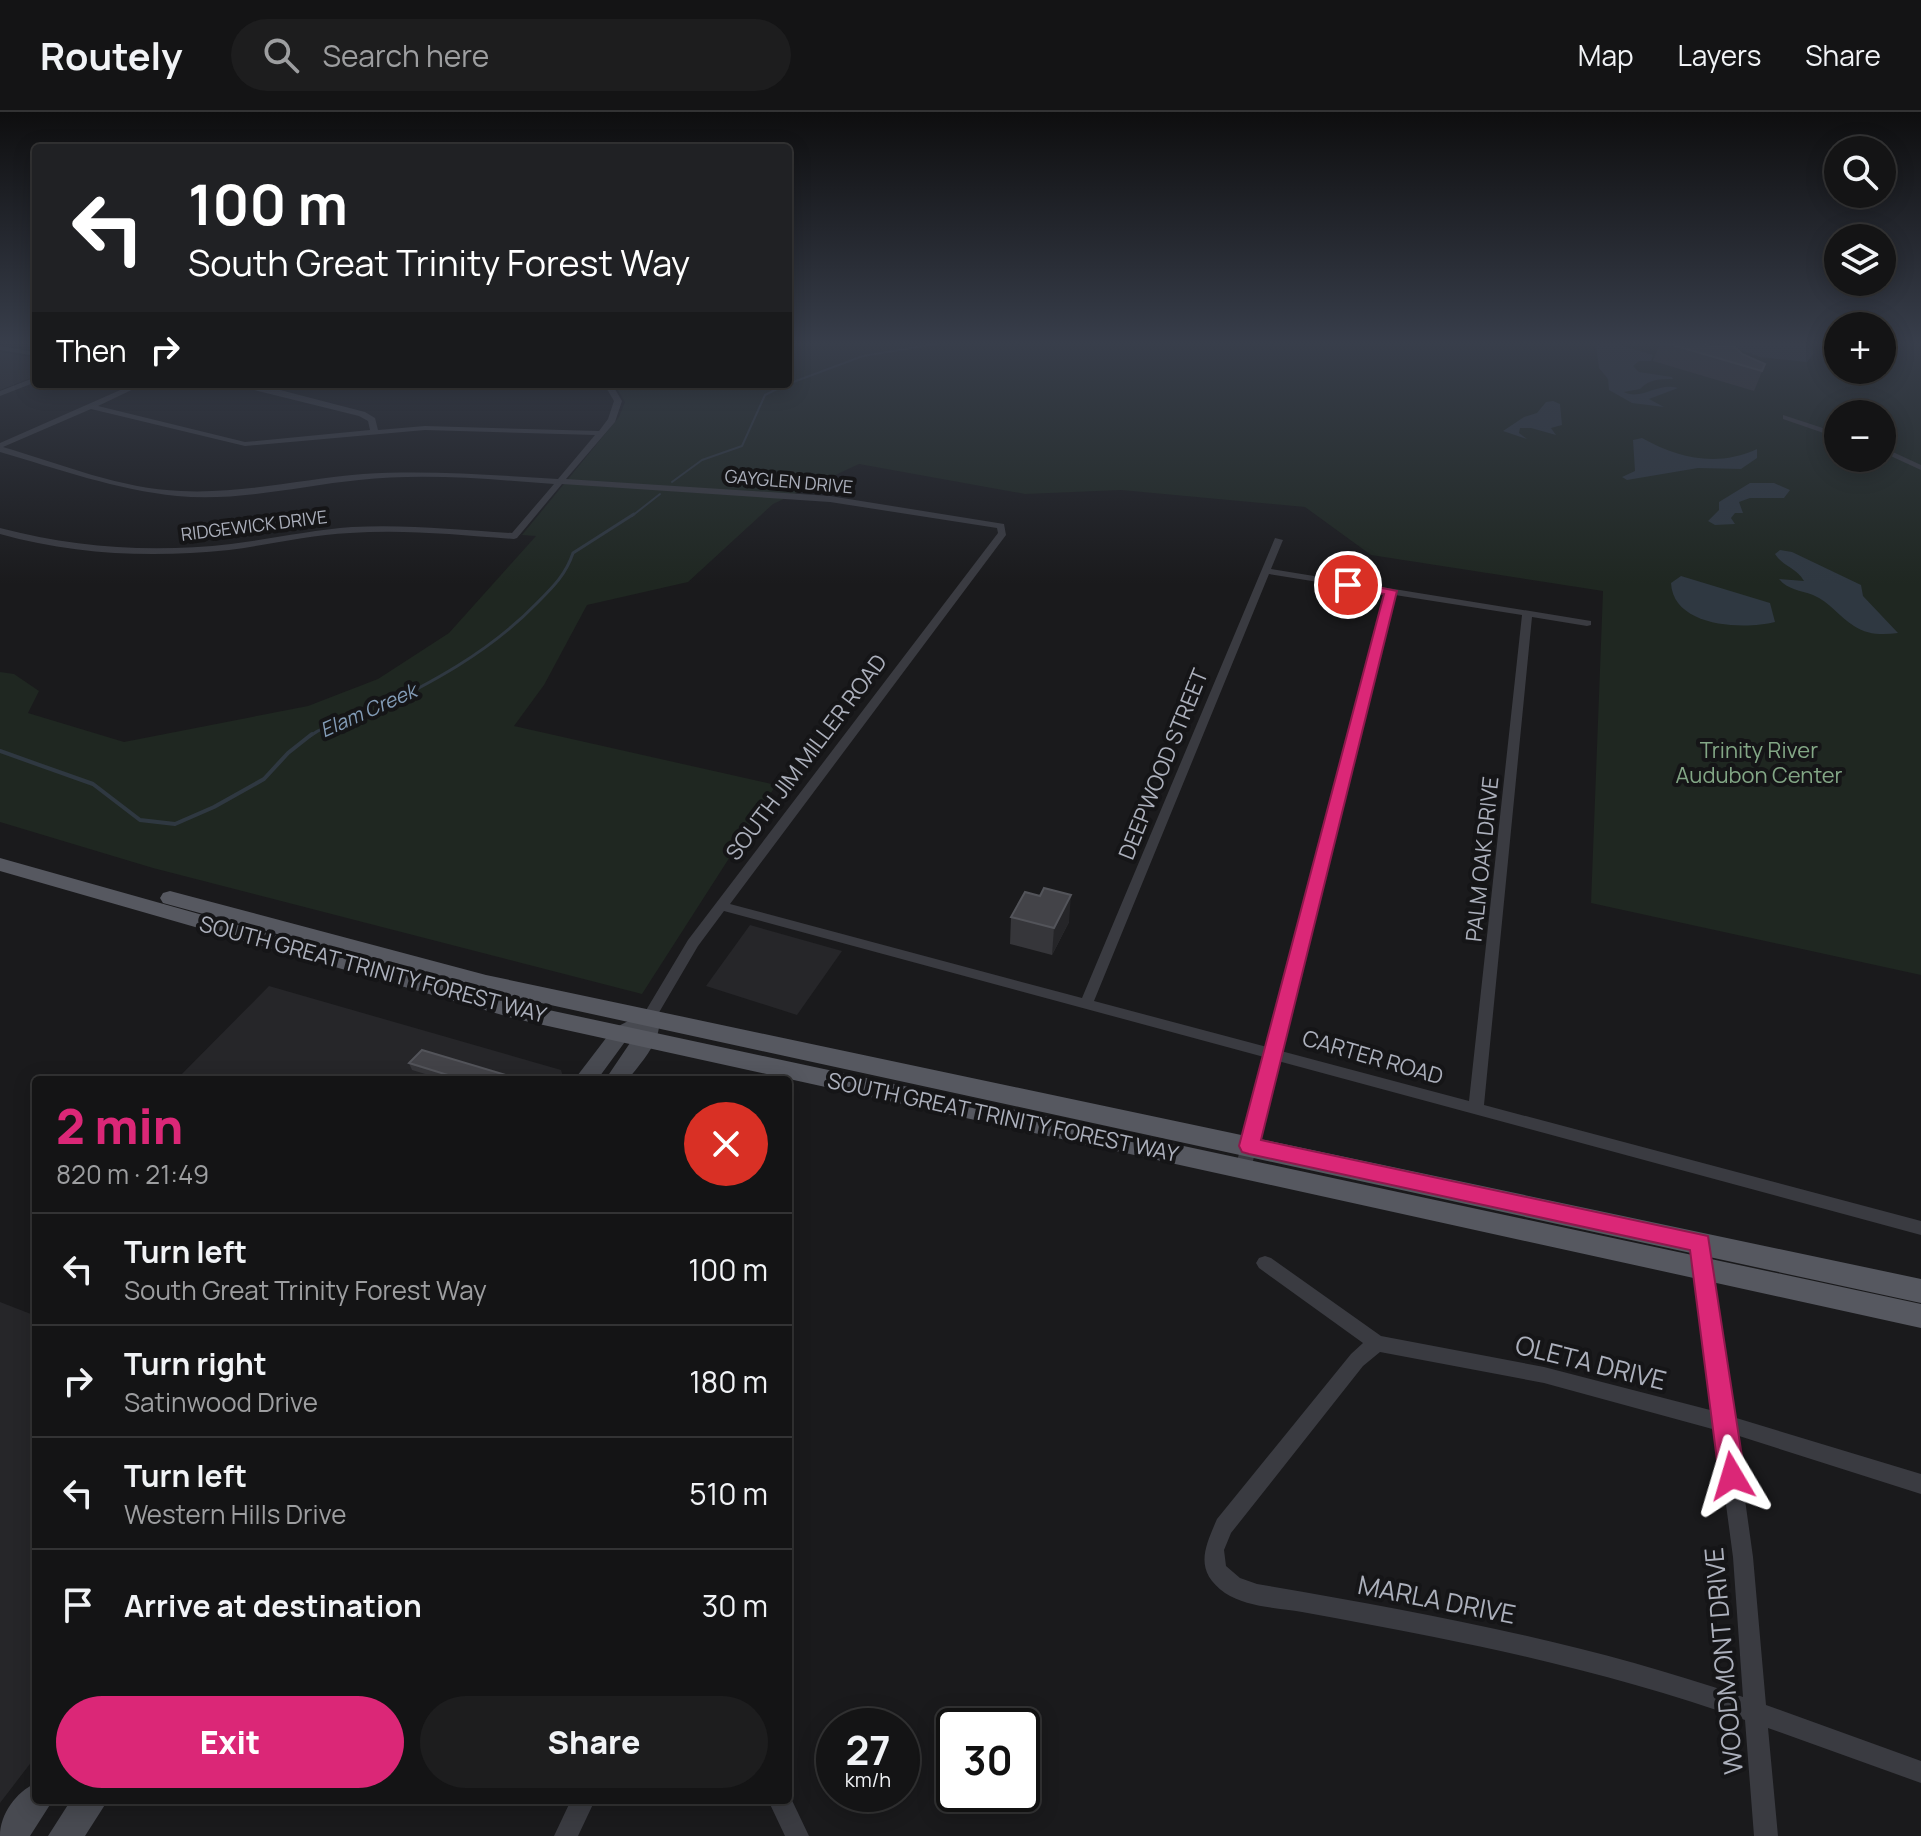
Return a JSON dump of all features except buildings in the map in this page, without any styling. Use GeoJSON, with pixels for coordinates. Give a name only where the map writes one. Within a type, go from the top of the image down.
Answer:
{"type":"FeatureCollection","features":[{"type":"Feature","properties":{"kind":"main road","name":"SOUTH GREAT TRINITY FOREST WAY"},"geometry":{"type":"LineString","coordinates":[[0,849],[647,1028],[1702,1256],[1921,1291]]}},
{"type":"Feature","properties":{"kind":"main road","name":"SOUTH GREAT TRINITY FOREST WAY"},"geometry":{"type":"LineString","coordinates":[[0,864],[420,986],[620,1034],[647,1028]]}},
{"type":"Feature","properties":{"kind":"main road"},"geometry":{"type":"LineString","coordinates":[[618,1076],[647,1028]]}},
{"type":"Feature","properties":{"kind":"main road"},"geometry":{"type":"LineString","coordinates":[[588,1076],[620,1034]]}},
{"type":"Feature","properties":{"kind":"main road","name":"SOUTH GREAT TRINITY FOREST WAY"},"geometry":{"type":"LineString","coordinates":[[1702,1256],[1921,1316]]}},
{"type":"Feature","properties":{"kind":"main road"},"geometry":{"type":"LineString","coordinates":[[9,1836],[33,1804]]}},
{"type":"Feature","properties":{"kind":"main road"},"geometry":{"type":"LineString","coordinates":[[65,1836],[88,1804]]}},
{"type":"Feature","properties":{"kind":"street"},"geometry":{"type":"LineString","coordinates":[[0,448],[53,423]]}},
{"type":"Feature","properties":{"kind":"street"},"geometry":{"type":"LineString","coordinates":[[161,423],[245,444],[374,430],[469,427],[601,433]]}},
{"type":"Feature","properties":{"kind":"street"},"geometry":{"type":"LineString","coordinates":[[373,423],[374,430]]}},
{"type":"Feature","properties":{"kind":"street"},"geometry":{"type":"LineString","coordinates":[[561,481],[608,423]]}},
{"type":"Feature","properties":{"kind":"street"},"geometry":{"type":"LineString","coordinates":[[1804,423],[1824,431]]}},
{"type":"Feature","properties":{"kind":"street","name":"GAYGLEN DRIVE"},"geometry":{"type":"LineString","coordinates":[[0,448],[127,486],[179,494],[236,493],[395,475],[561,481],[830,499],[995,525],[1004,529]]}},
{"type":"Feature","properties":{"kind":"street"},"geometry":{"type":"LineString","coordinates":[[1896,456],[1921,468]]}},
{"type":"Feature","properties":{"kind":"street","name":"RIDGEWICK DRIVE"},"geometry":{"type":"LineString","coordinates":[[0,531],[40,543],[147,552],[230,547],[373,529],[514,536],[561,481]]}},
{"type":"Feature","properties":{"kind":"street","name":"SOUTH JIM MILLER ROAD"},"geometry":{"type":"LineString","coordinates":[[647,1028],[681,962],[721,906],[1004,529]]}},
{"type":"Feature","properties":{"kind":"street","name":"DEEPWOOD STREET"},"geometry":{"type":"LineString","coordinates":[[1086,1004],[1278,540]]}},
{"type":"Feature","properties":{"kind":"street"},"geometry":{"type":"LineString","coordinates":[[1265,571],[1587,623]]}},
{"type":"Feature","properties":{"kind":"street"},"geometry":{"type":"LineString","coordinates":[[1246,1158],[1391,591]]}},
{"type":"Feature","properties":{"kind":"street","name":"PALM OAK DRIVE"},"geometry":{"type":"LineString","coordinates":[[1476,1109],[1527,613]]}},
{"type":"Feature","properties":{"kind":"street","name":"CARTER ROAD"},"geometry":{"type":"LineString","coordinates":[[721,906],[1921,1228]]}},
{"type":"Feature","properties":{"kind":"street","name":"WOODMONT DRIVE"},"geometry":{"type":"LineString","coordinates":[[1702,1256],[1743,1557],[1766,1836]]}},
{"type":"Feature","properties":{"kind":"street","name":"OLETA DRIVE"},"geometry":{"type":"LineString","coordinates":[[1265,1263],[1377,1343],[1544,1375],[1725,1423],[1921,1484]]}},
{"type":"Feature","properties":{"kind":"street","name":"MARLA DRIVE"},"geometry":{"type":"LineString","coordinates":[[1377,1343],[1348,1371],[1224,1526],[1214,1550],[1216,1571],[1234,1587],[1257,1594],[1426,1623],[1618,1668],[1757,1713],[1921,1772]]}},
{"type":"Feature","properties":{"kind":"street"},"geometry":{"type":"LineString","coordinates":[[566,1836],[581,1804]]}},
{"type":"Feature","properties":{"kind":"street"},"geometry":{"type":"LineString","coordinates":[[782,1804],[797,1836]]}},
{"type":"Feature","properties":{"kind":"shaded area"},"geometry":{"type":"Polygon","coordinates":[[[1514,423],[1562,423],[1551,428],[1556,435],[1520,428],[1519,433],[1527,439],[1503,431],[1514,423]]]}},
{"type":"Feature","properties":{"kind":"shaded area"},"geometry":{"type":"Polygon","coordinates":[[[1642,438],[1670,451],[1699,458],[1728,458],[1757,449],[1757,458],[1741,469],[1698,468],[1627,480],[1622,477],[1635,471],[1633,440],[1642,438]]]}},
{"type":"Feature","properties":{"kind":"shaded area"},"geometry":{"type":"Polygon","coordinates":[[[1750,483],[1774,483],[1790,490],[1784,498],[1750,498],[1739,502],[1743,513],[1735,513],[1731,518],[1735,524],[1715,525],[1708,521],[1719,510],[1719,502],[1750,483]]]}},
{"type":"Feature","properties":{"kind":"shaded area"},"geometry":{"type":"Polygon","coordinates":[[[1780,550],[1792,552],[1861,585],[1863,596],[1898,633],[1875,634],[1859,629],[1819,598],[1786,585],[1779,579],[1804,581],[1778,558],[1775,554],[1780,550]]]}},
{"type":"Feature","properties":{"kind":"shaded area"},"geometry":{"type":"Polygon","coordinates":[[[1681,576],[1770,603],[1775,622],[1729,625],[1696,617],[1675,598],[1671,583],[1681,576]]]}},
{"type":"Feature","properties":{"kind":"shaded area"},"geometry":{"type":"Polygon","coordinates":[[[750,925],[842,951],[797,1015],[706,986],[750,925]]]}},
{"type":"Feature","properties":{"kind":"shaded area"},"geometry":{"type":"Polygon","coordinates":[[[269,986],[561,1070],[563,1076],[180,1076],[269,986]]]}},
{"type":"Feature","properties":{"kind":"shaded area"},"geometry":{"type":"Polygon","coordinates":[[[0,1302],[32,1314],[32,1761],[0,1803],[0,1302]]]}},
{"type":"Feature","properties":{"kind":"green space","name":"Trinity River Audubon Center"},"geometry":{"type":"Polygon","coordinates":[[[614,423],[1824,423],[1824,472],[1896,472],[1896,423],[1921,423],[1921,975],[1591,903],[1603,591],[1371,555],[1305,507],[1121,490],[1025,494],[859,464],[773,504],[688,582],[587,605],[544,685],[514,726],[776,785],[642,994],[153,868],[0,822],[0,672],[14,674],[39,691],[28,713],[124,742],[308,706],[378,679],[449,633],[536,536],[522,535],[614,423]]]}},
{"type":"Feature","properties":{"kind":"waterway","name":"Elam Creek"},"geometry":{"type":"LineString","coordinates":[[672,482],[702,460],[742,446],[752,423]]}},
{"type":"Feature","properties":{"kind":"waterway","name":"Elam Creek"},"geometry":{"type":"LineString","coordinates":[[632,516],[660,494]]}},
{"type":"Feature","properties":{"kind":"waterway","name":"Elam Creek"},"geometry":{"type":"LineString","coordinates":[[310,736],[323,728],[359,718],[435,679],[479,652],[549,591],[563,574],[573,553],[634,514]]}},
{"type":"Feature","properties":{"kind":"waterway","name":"Elam Creek"},"geometry":{"type":"LineString","coordinates":[[0,751],[93,784],[140,820],[175,824],[214,807],[264,779],[288,753],[312,734]]}},
{"type":"Feature","properties":{"kind":"route"},"geometry":{"type":"LineString","coordinates":[[1348,585],[1391,591],[1249,1146],[1700,1243],[1732,1476]]}}]}
